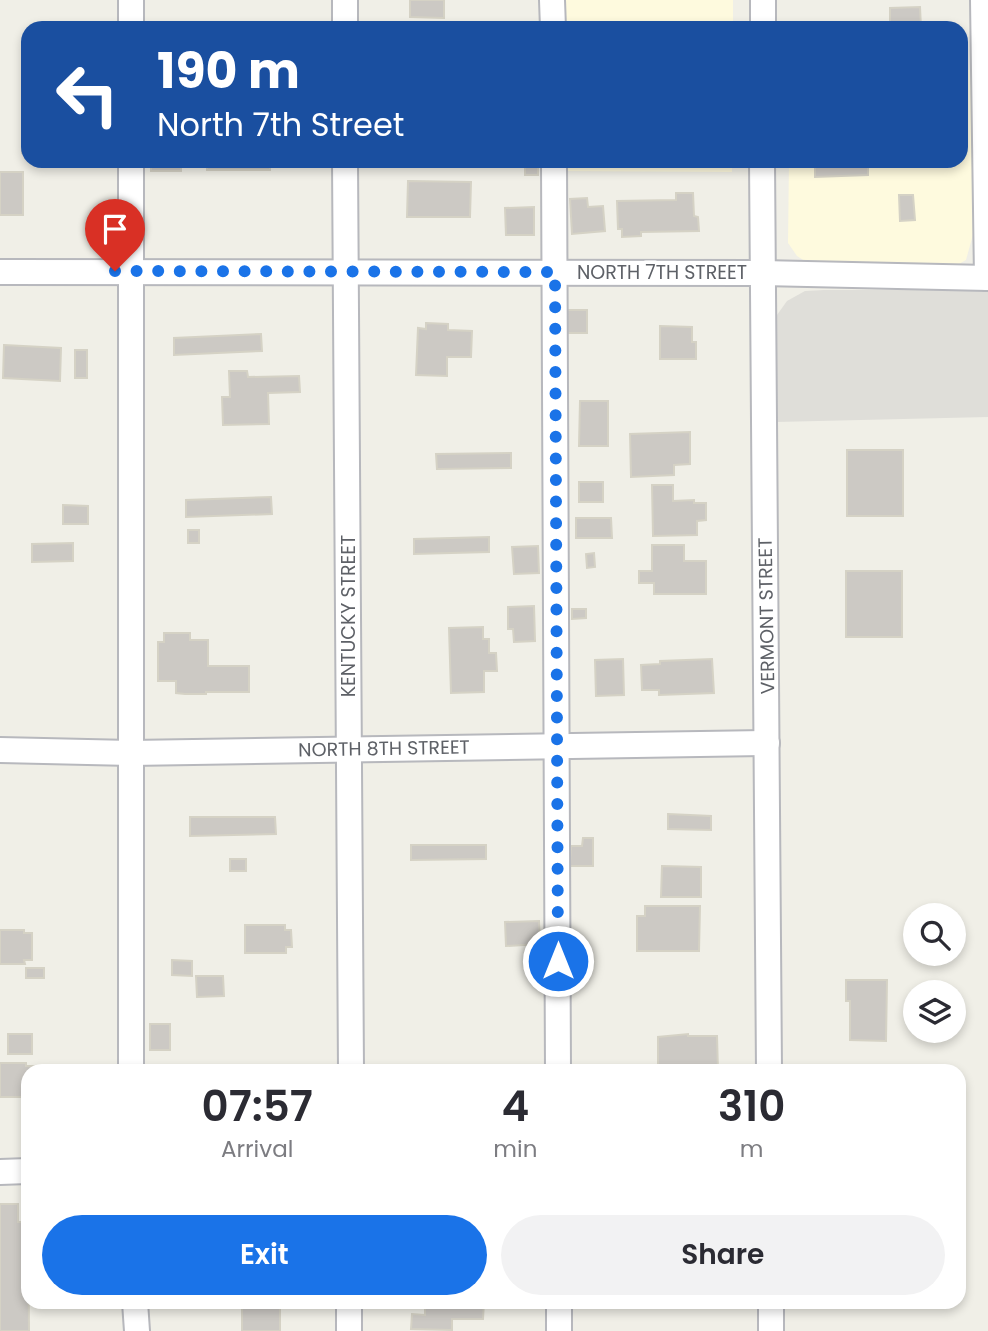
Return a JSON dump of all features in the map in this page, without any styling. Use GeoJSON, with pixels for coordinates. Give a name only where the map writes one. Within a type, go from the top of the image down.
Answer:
{"type":"FeatureCollection","features":[{"type":"Feature","properties":{"kind":"street"},"geometry":{"type":"LineString","coordinates":[[131,0],[131,21]]}},
{"type":"Feature","properties":{"kind":"street"},"geometry":{"type":"LineString","coordinates":[[345,0],[345,21]]}},
{"type":"Feature","properties":{"kind":"street"},"geometry":{"type":"LineString","coordinates":[[552,0],[553,21]]}},
{"type":"Feature","properties":{"kind":"street"},"geometry":{"type":"LineString","coordinates":[[763,0],[763,21]]}},
{"type":"Feature","properties":{"kind":"street"},"geometry":{"type":"LineString","coordinates":[[984,0],[987,278]]}},
{"type":"Feature","properties":{"kind":"street"},"geometry":{"type":"LineString","coordinates":[[131,168],[131,1064]]}},
{"type":"Feature","properties":{"kind":"street","name":"KENTUCKY STREET"},"geometry":{"type":"LineString","coordinates":[[345,168],[351,1064]]}},
{"type":"Feature","properties":{"kind":"street"},"geometry":{"type":"LineString","coordinates":[[554,168],[558,1064]]}},
{"type":"Feature","properties":{"kind":"street","name":"VERMONT STREET"},"geometry":{"type":"LineString","coordinates":[[762,168],[769,1064]]}},
{"type":"Feature","properties":{"kind":"street","name":"NORTH 7TH STREET"},"geometry":{"type":"LineString","coordinates":[[0,272],[761,273],[987,278]]}},
{"type":"Feature","properties":{"kind":"street","name":"NORTH 8TH STREET"},"geometry":{"type":"LineString","coordinates":[[0,750],[131,753],[768,743]]}},
{"type":"Feature","properties":{"kind":"street"},"geometry":{"type":"LineString","coordinates":[[0,1172],[21,1171]]}},
{"type":"Feature","properties":{"kind":"street"},"geometry":{"type":"LineString","coordinates":[[135,1309],[137,1331]]}},
{"type":"Feature","properties":{"kind":"street"},"geometry":{"type":"LineString","coordinates":[[349,1309],[349,1331]]}},
{"type":"Feature","properties":{"kind":"street"},"geometry":{"type":"LineString","coordinates":[[559,1309],[559,1331]]}},
{"type":"Feature","properties":{"kind":"street"},"geometry":{"type":"LineString","coordinates":[[771,1309],[771,1331]]}},
{"type":"Feature","properties":{"kind":"shaded area"},"geometry":{"type":"Polygon","coordinates":[[[560,0],[733,0],[733,21],[560,21],[560,0]]]}},
{"type":"Feature","properties":{"kind":"shaded area"},"geometry":{"type":"Polygon","coordinates":[[[968,70],[975,70],[974,231],[966,260],[957,265],[811,265],[797,256],[788,243],[789,168],[968,168],[968,70]]]}},
{"type":"Feature","properties":{"kind":"shaded area"},"geometry":{"type":"Polygon","coordinates":[[[559,168],[732,168],[732,172],[559,171],[559,168]]]}},
{"type":"Feature","properties":{"kind":"shaded area"},"geometry":{"type":"Polygon","coordinates":[[[988,290],[988,417],[776,422],[777,315],[787,301],[805,291],[988,290]]]}},
{"type":"Feature","properties":{"kind":"building"},"geometry":{"type":"Polygon","coordinates":[[[410,0],[444,0],[444,18],[410,17],[410,0]]]}},
{"type":"Feature","properties":{"kind":"building"},"geometry":{"type":"Polygon","coordinates":[[[920,7],[921,21],[890,21],[890,8],[920,7]]]}},
{"type":"Feature","properties":{"kind":"building"},"geometry":{"type":"Polygon","coordinates":[[[151,168],[181,168],[181,171],[151,171],[151,168]]]}},
{"type":"Feature","properties":{"kind":"building"},"geometry":{"type":"Polygon","coordinates":[[[207,168],[270,168],[270,170],[207,168]]]}},
{"type":"Feature","properties":{"kind":"building"},"geometry":{"type":"Polygon","coordinates":[[[525,168],[538,168],[538,175],[525,175],[525,168]]]}},
{"type":"Feature","properties":{"kind":"building"},"geometry":{"type":"Polygon","coordinates":[[[815,168],[868,168],[868,175],[815,177],[815,168]]]}},
{"type":"Feature","properties":{"kind":"building"},"geometry":{"type":"Polygon","coordinates":[[[0,172],[23,172],[23,215],[0,215],[0,172]]]}},
{"type":"Feature","properties":{"kind":"building"},"geometry":{"type":"Polygon","coordinates":[[[408,181],[471,182],[470,217],[407,217],[408,181]]]}},
{"type":"Feature","properties":{"kind":"building"},"geometry":{"type":"Polygon","coordinates":[[[676,193],[693,193],[694,216],[698,217],[699,231],[641,232],[641,236],[622,237],[622,229],[618,229],[617,201],[676,200],[676,193]]]}},
{"type":"Feature","properties":{"kind":"building"},"geometry":{"type":"Polygon","coordinates":[[[899,195],[913,195],[915,220],[900,221],[899,195]]]}},
{"type":"Feature","properties":{"kind":"building"},"geometry":{"type":"Polygon","coordinates":[[[587,198],[588,207],[603,206],[605,231],[572,234],[570,199],[587,198]]]}},
{"type":"Feature","properties":{"kind":"building"},"geometry":{"type":"Polygon","coordinates":[[[534,207],[534,235],[506,235],[505,208],[534,207]]]}},
{"type":"Feature","properties":{"kind":"building"},"geometry":{"type":"Polygon","coordinates":[[[567,310],[587,310],[587,333],[567,333],[567,310]]]}},
{"type":"Feature","properties":{"kind":"building"},"geometry":{"type":"Polygon","coordinates":[[[426,323],[448,324],[448,330],[472,331],[471,357],[447,357],[447,376],[416,375],[418,328],[426,329],[426,323]]]}},
{"type":"Feature","properties":{"kind":"building"},"geometry":{"type":"Polygon","coordinates":[[[660,326],[692,327],[692,342],[696,342],[696,359],[660,359],[660,326]]]}},
{"type":"Feature","properties":{"kind":"building"},"geometry":{"type":"Polygon","coordinates":[[[261,334],[262,351],[174,355],[174,338],[261,334]]]}},
{"type":"Feature","properties":{"kind":"building"},"geometry":{"type":"Polygon","coordinates":[[[4,345],[61,348],[60,381],[3,378],[4,345]]]}},
{"type":"Feature","properties":{"kind":"building"},"geometry":{"type":"Polygon","coordinates":[[[75,350],[87,350],[87,378],[75,378],[75,350]]]}},
{"type":"Feature","properties":{"kind":"building"},"geometry":{"type":"Polygon","coordinates":[[[229,371],[247,371],[248,377],[299,376],[300,392],[268,393],[269,424],[223,425],[222,397],[230,397],[229,371]]]}},
{"type":"Feature","properties":{"kind":"building"},"geometry":{"type":"Polygon","coordinates":[[[580,401],[608,401],[608,446],[579,446],[580,401]]]}},
{"type":"Feature","properties":{"kind":"building"},"geometry":{"type":"Polygon","coordinates":[[[690,432],[690,464],[674,465],[674,475],[631,477],[630,434],[690,432]]]}},
{"type":"Feature","properties":{"kind":"building"},"geometry":{"type":"Polygon","coordinates":[[[847,450],[903,450],[903,516],[847,516],[847,450]]]}},
{"type":"Feature","properties":{"kind":"building"},"geometry":{"type":"Polygon","coordinates":[[[511,453],[511,468],[437,469],[436,454],[511,453]]]}},
{"type":"Feature","properties":{"kind":"building"},"geometry":{"type":"Polygon","coordinates":[[[579,482],[603,482],[603,502],[579,502],[579,482]]]}},
{"type":"Feature","properties":{"kind":"building"},"geometry":{"type":"Polygon","coordinates":[[[652,485],[673,485],[673,501],[694,500],[694,503],[706,503],[706,520],[697,521],[697,535],[653,536],[652,485]]]}},
{"type":"Feature","properties":{"kind":"building"},"geometry":{"type":"Polygon","coordinates":[[[271,497],[272,514],[186,517],[186,500],[271,497]]]}},
{"type":"Feature","properties":{"kind":"building"},"geometry":{"type":"Polygon","coordinates":[[[63,505],[88,506],[88,524],[63,524],[63,505]]]}},
{"type":"Feature","properties":{"kind":"building"},"geometry":{"type":"Polygon","coordinates":[[[576,518],[611,518],[612,538],[576,538],[576,518]]]}},
{"type":"Feature","properties":{"kind":"building"},"geometry":{"type":"Polygon","coordinates":[[[188,530],[199,530],[199,543],[188,543],[188,530]]]}},
{"type":"Feature","properties":{"kind":"building"},"geometry":{"type":"Polygon","coordinates":[[[489,537],[489,552],[414,554],[414,539],[489,537]]]}},
{"type":"Feature","properties":{"kind":"building"},"geometry":{"type":"Polygon","coordinates":[[[73,543],[73,561],[32,562],[32,544],[73,543]]]}},
{"type":"Feature","properties":{"kind":"building"},"geometry":{"type":"Polygon","coordinates":[[[652,545],[684,545],[684,561],[706,561],[706,594],[654,594],[654,583],[639,583],[639,571],[652,571],[652,545]]]}},
{"type":"Feature","properties":{"kind":"building"},"geometry":{"type":"Polygon","coordinates":[[[538,546],[539,573],[514,574],[512,547],[538,546]]]}},
{"type":"Feature","properties":{"kind":"building"},"geometry":{"type":"Polygon","coordinates":[[[594,553],[595,567],[587,568],[586,554],[594,553]]]}},
{"type":"Feature","properties":{"kind":"building"},"geometry":{"type":"Polygon","coordinates":[[[846,571],[902,571],[902,637],[846,637],[846,571]]]}},
{"type":"Feature","properties":{"kind":"building"},"geometry":{"type":"Polygon","coordinates":[[[534,606],[535,641],[514,642],[513,629],[508,629],[508,607],[534,606]]]}},
{"type":"Feature","properties":{"kind":"building"},"geometry":{"type":"Polygon","coordinates":[[[572,609],[586,609],[586,618],[572,619],[572,609]]]}},
{"type":"Feature","properties":{"kind":"building"},"geometry":{"type":"Polygon","coordinates":[[[483,627],[483,639],[489,639],[489,653],[496,653],[497,671],[484,671],[484,692],[451,693],[449,628],[483,627]]]}},
{"type":"Feature","properties":{"kind":"building"},"geometry":{"type":"Polygon","coordinates":[[[164,633],[190,633],[190,640],[208,640],[208,666],[249,666],[249,692],[176,693],[176,681],[158,681],[158,642],[164,642],[164,633]]]}},
{"type":"Feature","properties":{"kind":"building"},"geometry":{"type":"Polygon","coordinates":[[[623,659],[624,695],[596,696],[595,660],[623,659]]]}},
{"type":"Feature","properties":{"kind":"building"},"geometry":{"type":"Polygon","coordinates":[[[712,659],[714,693],[659,695],[659,690],[642,690],[641,665],[660,664],[660,661],[712,659]]]}},
{"type":"Feature","properties":{"kind":"building"},"geometry":{"type":"Polygon","coordinates":[[[668,814],[711,816],[711,830],[668,829],[668,814]]]}},
{"type":"Feature","properties":{"kind":"building"},"geometry":{"type":"Polygon","coordinates":[[[190,817],[275,817],[276,834],[190,836],[190,817]]]}},
{"type":"Feature","properties":{"kind":"building"},"geometry":{"type":"Polygon","coordinates":[[[583,838],[593,838],[593,866],[570,866],[571,846],[582,846],[583,838]]]}},
{"type":"Feature","properties":{"kind":"building"},"geometry":{"type":"Polygon","coordinates":[[[411,845],[486,845],[486,859],[411,860],[411,845]]]}},
{"type":"Feature","properties":{"kind":"building"},"geometry":{"type":"Polygon","coordinates":[[[230,859],[246,859],[246,871],[230,871],[230,859]]]}},
{"type":"Feature","properties":{"kind":"building"},"geometry":{"type":"Polygon","coordinates":[[[662,866],[701,867],[701,897],[661,897],[662,866]]]}},
{"type":"Feature","properties":{"kind":"building"},"geometry":{"type":"Polygon","coordinates":[[[645,906],[700,906],[699,951],[637,951],[637,916],[645,916],[645,906]]]}},
{"type":"Feature","properties":{"kind":"building"},"geometry":{"type":"Polygon","coordinates":[[[539,921],[540,944],[506,946],[505,922],[539,921]]]}},
{"type":"Feature","properties":{"kind":"building"},"geometry":{"type":"Polygon","coordinates":[[[245,925],[285,925],[285,930],[291,930],[292,947],[286,947],[286,953],[245,953],[245,925]]]}},
{"type":"Feature","properties":{"kind":"building"},"geometry":{"type":"Polygon","coordinates":[[[0,930],[24,930],[24,933],[32,933],[32,960],[24,960],[25,964],[0,964],[0,930]]]}},
{"type":"Feature","properties":{"kind":"building"},"geometry":{"type":"Polygon","coordinates":[[[172,960],[192,961],[192,976],[172,975],[172,960]]]}},
{"type":"Feature","properties":{"kind":"building"},"geometry":{"type":"Polygon","coordinates":[[[26,968],[44,968],[44,978],[26,978],[26,968]]]}},
{"type":"Feature","properties":{"kind":"building"},"geometry":{"type":"Polygon","coordinates":[[[196,976],[223,976],[224,996],[197,997],[196,976]]]}},
{"type":"Feature","properties":{"kind":"building"},"geometry":{"type":"Polygon","coordinates":[[[846,980],[887,980],[886,1041],[850,1040],[850,1001],[846,1001],[846,980]]]}},
{"type":"Feature","properties":{"kind":"building"},"geometry":{"type":"Polygon","coordinates":[[[150,1024],[170,1024],[170,1050],[150,1050],[150,1024]]]}},
{"type":"Feature","properties":{"kind":"building"},"geometry":{"type":"Polygon","coordinates":[[[8,1034],[32,1034],[32,1054],[8,1054],[8,1034]]]}},
{"type":"Feature","properties":{"kind":"building"},"geometry":{"type":"Polygon","coordinates":[[[688,1034],[717,1036],[718,1064],[658,1064],[658,1037],[688,1034]]]}},
{"type":"Feature","properties":{"kind":"building"},"geometry":{"type":"Polygon","coordinates":[[[0,1063],[26,1063],[21,1064],[21,1097],[0,1097],[0,1063]]]}},
{"type":"Feature","properties":{"kind":"building"},"geometry":{"type":"Polygon","coordinates":[[[0,1204],[18,1204],[18,1222],[21,1222],[21,1309],[29,1309],[29,1331],[0,1331],[0,1204]]]}},
{"type":"Feature","properties":{"kind":"building"},"geometry":{"type":"Polygon","coordinates":[[[242,1309],[280,1309],[280,1331],[242,1331],[242,1309]]]}},
{"type":"Feature","properties":{"kind":"building"},"geometry":{"type":"Polygon","coordinates":[[[425,1309],[484,1309],[483,1319],[452,1319],[452,1330],[411,1329],[412,1314],[425,1315],[425,1309]]]}},
{"type":"Feature","properties":{"kind":"route"},"geometry":{"type":"LineString","coordinates":[[115,271],[555,272],[558,961]]}}]}
